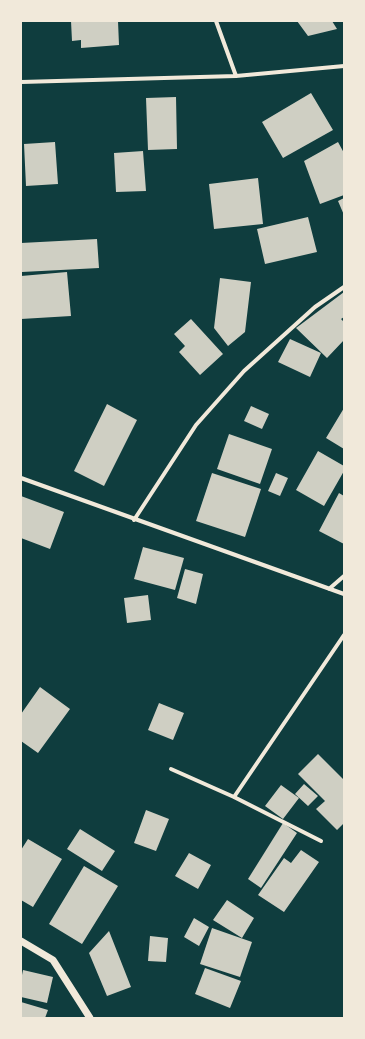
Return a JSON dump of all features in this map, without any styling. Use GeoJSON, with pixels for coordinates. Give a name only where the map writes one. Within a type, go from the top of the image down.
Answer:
{"type":"FeatureCollection","features":[{"type":"Feature","properties":{"kind":"street"},"geometry":{"type":"LineString","coordinates":[[216,21],[236,76]]}},
{"type":"Feature","properties":{"kind":"street"},"geometry":{"type":"LineString","coordinates":[[21,82],[236,76],[344,66]]}},
{"type":"Feature","properties":{"kind":"street"},"geometry":{"type":"LineString","coordinates":[[134,520],[196,425],[244,371],[316,307],[344,287]]}},
{"type":"Feature","properties":{"kind":"street"},"geometry":{"type":"LineString","coordinates":[[21,478],[134,520],[344,594]]}},
{"type":"Feature","properties":{"kind":"street"},"geometry":{"type":"LineString","coordinates":[[328,589],[344,576]]}},
{"type":"Feature","properties":{"kind":"street"},"geometry":{"type":"LineString","coordinates":[[234,797],[344,635]]}},
{"type":"Feature","properties":{"kind":"street"},"geometry":{"type":"LineString","coordinates":[[171,769],[234,797],[321,841]]}},
{"type":"Feature","properties":{"kind":"street"},"geometry":{"type":"LineString","coordinates":[[21,941],[53,960],[90,1018]]}},
{"type":"Feature","properties":{"kind":"building"},"geometry":{"type":"Polygon","coordinates":[[[71,21],[118,21],[119,45],[81,48],[81,40],[72,41],[71,21]]]}},
{"type":"Feature","properties":{"kind":"building"},"geometry":{"type":"Polygon","coordinates":[[[297,21],[332,21],[337,29],[308,36],[297,21]]]}},
{"type":"Feature","properties":{"kind":"building"},"geometry":{"type":"Polygon","coordinates":[[[311,93],[333,130],[283,158],[262,122],[311,93]]]}},
{"type":"Feature","properties":{"kind":"building"},"geometry":{"type":"Polygon","coordinates":[[[176,97],[177,149],[148,150],[146,98],[176,97]]]}},
{"type":"Feature","properties":{"kind":"building"},"geometry":{"type":"Polygon","coordinates":[[[55,142],[58,184],[26,186],[24,144],[55,142]]]}},
{"type":"Feature","properties":{"kind":"building"},"geometry":{"type":"Polygon","coordinates":[[[338,142],[344,153],[344,195],[320,204],[304,161],[338,142]]]}},
{"type":"Feature","properties":{"kind":"building"},"geometry":{"type":"Polygon","coordinates":[[[143,151],[146,191],[116,192],[114,153],[143,151]]]}},
{"type":"Feature","properties":{"kind":"building"},"geometry":{"type":"Polygon","coordinates":[[[258,178],[263,224],[214,229],[209,184],[258,178]]]}},
{"type":"Feature","properties":{"kind":"building"},"geometry":{"type":"Polygon","coordinates":[[[344,198],[344,215],[338,201],[344,198]]]}},
{"type":"Feature","properties":{"kind":"building"},"geometry":{"type":"Polygon","coordinates":[[[308,217],[317,252],[265,264],[257,229],[308,217]]]}},
{"type":"Feature","properties":{"kind":"building"},"geometry":{"type":"Polygon","coordinates":[[[97,239],[99,268],[22,272],[21,243],[97,239]]]}},
{"type":"Feature","properties":{"kind":"building"},"geometry":{"type":"Polygon","coordinates":[[[67,272],[71,316],[21,319],[21,276],[67,272]]]}},
{"type":"Feature","properties":{"kind":"building"},"geometry":{"type":"Polygon","coordinates":[[[220,278],[251,282],[245,332],[228,346],[214,328],[220,278]]]}},
{"type":"Feature","properties":{"kind":"building"},"geometry":{"type":"Polygon","coordinates":[[[344,292],[344,317],[341,319],[344,322],[344,340],[327,358],[296,328],[344,292]]]}},
{"type":"Feature","properties":{"kind":"building"},"geometry":{"type":"Polygon","coordinates":[[[191,319],[223,354],[200,375],[179,352],[185,346],[174,334],[191,319]]]}},
{"type":"Feature","properties":{"kind":"building"},"geometry":{"type":"Polygon","coordinates":[[[290,339],[321,353],[310,377],[278,362],[290,339]]]}},
{"type":"Feature","properties":{"kind":"building"},"geometry":{"type":"Polygon","coordinates":[[[107,404],[137,420],[104,486],[74,471],[107,404]]]}},
{"type":"Feature","properties":{"kind":"building"},"geometry":{"type":"Polygon","coordinates":[[[251,406],[269,414],[262,429],[244,421],[251,406]]]}},
{"type":"Feature","properties":{"kind":"building"},"geometry":{"type":"Polygon","coordinates":[[[344,408],[344,449],[326,438],[344,408]]]}},
{"type":"Feature","properties":{"kind":"building"},"geometry":{"type":"Polygon","coordinates":[[[229,434],[272,449],[260,484],[217,469],[229,434]]]}},
{"type":"Feature","properties":{"kind":"building"},"geometry":{"type":"Polygon","coordinates":[[[318,451],[344,466],[344,471],[324,506],[296,490],[318,451]]]}},
{"type":"Feature","properties":{"kind":"building"},"geometry":{"type":"Polygon","coordinates":[[[212,473],[261,489],[245,537],[196,521],[212,473]]]}},
{"type":"Feature","properties":{"kind":"building"},"geometry":{"type":"Polygon","coordinates":[[[276,473],[288,478],[280,496],[268,491],[276,473]]]}},
{"type":"Feature","properties":{"kind":"building"},"geometry":{"type":"Polygon","coordinates":[[[339,493],[344,496],[344,544],[319,531],[339,493]]]}},
{"type":"Feature","properties":{"kind":"building"},"geometry":{"type":"Polygon","coordinates":[[[21,496],[64,512],[50,549],[21,538],[21,496]]]}},
{"type":"Feature","properties":{"kind":"building"},"geometry":{"type":"Polygon","coordinates":[[[143,547],[184,558],[175,590],[134,579],[143,547]]]}},
{"type":"Feature","properties":{"kind":"building"},"geometry":{"type":"Polygon","coordinates":[[[185,569],[203,574],[196,604],[177,598],[185,569]]]}},
{"type":"Feature","properties":{"kind":"building"},"geometry":{"type":"Polygon","coordinates":[[[148,595],[151,620],[127,623],[124,598],[148,595]]]}},
{"type":"Feature","properties":{"kind":"building"},"geometry":{"type":"Polygon","coordinates":[[[40,687],[70,709],[38,753],[21,741],[21,714],[40,687]]]}},
{"type":"Feature","properties":{"kind":"building"},"geometry":{"type":"Polygon","coordinates":[[[159,703],[184,713],[173,740],[148,730],[159,703]]]}},
{"type":"Feature","properties":{"kind":"building"},"geometry":{"type":"Polygon","coordinates":[[[318,754],[344,780],[344,823],[337,830],[316,809],[325,801],[298,774],[318,754]]]}},
{"type":"Feature","properties":{"kind":"building"},"geometry":{"type":"Polygon","coordinates":[[[304,784],[318,796],[308,806],[295,794],[304,784]]]}},
{"type":"Feature","properties":{"kind":"building"},"geometry":{"type":"Polygon","coordinates":[[[281,785],[299,798],[283,819],[265,806],[281,785]]]}},
{"type":"Feature","properties":{"kind":"building"},"geometry":{"type":"Polygon","coordinates":[[[146,810],[169,819],[156,851],[134,843],[146,810]]]}},
{"type":"Feature","properties":{"kind":"building"},"geometry":{"type":"Polygon","coordinates":[[[283,823],[297,833],[261,888],[248,879],[283,823]]]}},
{"type":"Feature","properties":{"kind":"building"},"geometry":{"type":"Polygon","coordinates":[[[80,829],[115,851],[102,871],[67,849],[80,829]]]}},
{"type":"Feature","properties":{"kind":"building"},"geometry":{"type":"Polygon","coordinates":[[[28,839],[62,859],[33,907],[21,900],[21,850],[28,839]]]}},
{"type":"Feature","properties":{"kind":"building"},"geometry":{"type":"Polygon","coordinates":[[[301,850],[319,862],[284,912],[258,895],[284,858],[291,863],[301,850]]]}},
{"type":"Feature","properties":{"kind":"building"},"geometry":{"type":"Polygon","coordinates":[[[189,853],[211,865],[198,889],[175,876],[189,853]]]}},
{"type":"Feature","properties":{"kind":"building"},"geometry":{"type":"Polygon","coordinates":[[[84,866],[118,886],[82,944],[49,924],[84,866]]]}},
{"type":"Feature","properties":{"kind":"building"},"geometry":{"type":"Polygon","coordinates":[[[227,900],[254,918],[242,938],[213,920],[227,900]]]}},
{"type":"Feature","properties":{"kind":"building"},"geometry":{"type":"Polygon","coordinates":[[[194,918],[209,927],[199,946],[184,937],[194,918]]]}},
{"type":"Feature","properties":{"kind":"building"},"geometry":{"type":"Polygon","coordinates":[[[212,928],[252,942],[240,977],[200,964],[212,928]]]}},
{"type":"Feature","properties":{"kind":"building"},"geometry":{"type":"Polygon","coordinates":[[[109,931],[131,987],[107,996],[89,953],[109,931]]]}},
{"type":"Feature","properties":{"kind":"building"},"geometry":{"type":"Polygon","coordinates":[[[150,936],[168,938],[166,962],[148,961],[150,936]]]}},
{"type":"Feature","properties":{"kind":"building"},"geometry":{"type":"Polygon","coordinates":[[[205,968],[241,981],[230,1008],[195,994],[205,968]]]}},
{"type":"Feature","properties":{"kind":"building"},"geometry":{"type":"Polygon","coordinates":[[[23,970],[53,977],[47,1003],[21,997],[21,980],[23,970]]]}},
{"type":"Feature","properties":{"kind":"building"},"geometry":{"type":"Polygon","coordinates":[[[21,1002],[48,1010],[45,1018],[21,1018],[21,1002]]]}}]}
